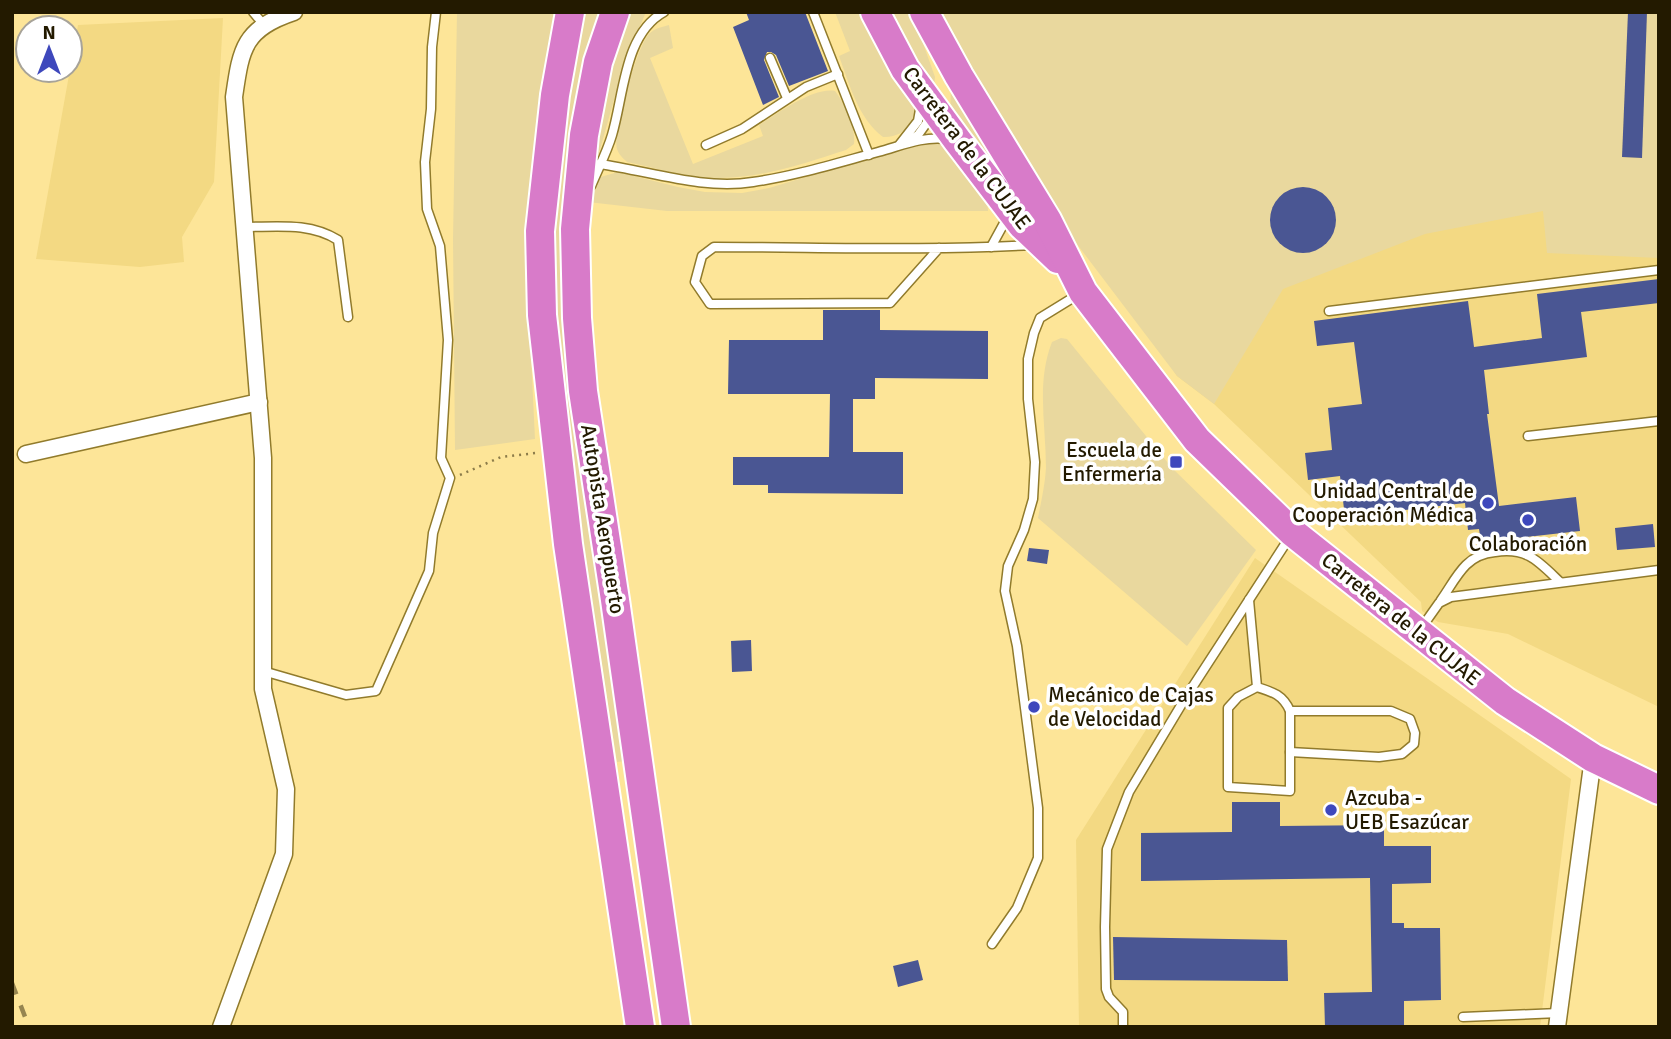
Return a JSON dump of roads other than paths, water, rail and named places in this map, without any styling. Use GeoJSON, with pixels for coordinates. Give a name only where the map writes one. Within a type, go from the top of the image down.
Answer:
{"type":"FeatureCollection","features":[{"type":"Feature","properties":{"kind":"highway","name":"Autopista Aeropuerto"},"geometry":{"type":"LineString","coordinates":[[570,12],[555,95],[540,231],[542,315],[568,544],[640,1027]]}},
{"type":"Feature","properties":{"kind":"highway","name":"Autopista Aeropuerto"},"geometry":{"type":"LineString","coordinates":[[615,12],[598,62],[584,135],[575,229],[577,318],[583,391],[676,1027]]}},
{"type":"Feature","properties":{"kind":"highway","name":"Carretera de la CUJAE"},"geometry":{"type":"LineString","coordinates":[[875,12],[905,69],[957,140],[1011,210],[1078,283],[1197,440],[1292,533],[1505,701],[1593,758],[1659,790]]}},
{"type":"Feature","properties":{"kind":"highway","name":"Carretera de la CUJAE"},"geometry":{"type":"LineString","coordinates":[[926,16],[959,76],[1047,220],[1078,283]]}},
{"type":"Feature","properties":{"kind":"highway"},"geometry":{"type":"LineString","coordinates":[[926,16],[937,61],[940,90],[936,110]]}},
{"type":"Feature","properties":{"kind":"street"},"geometry":{"type":"LineString","coordinates":[[221,1027],[284,854],[286,789],[263,689],[263,458],[234,97],[240,55],[251,37],[273,19],[294,12]]}},
{"type":"Feature","properties":{"kind":"street"},"geometry":{"type":"LineString","coordinates":[[26,454],[259,402]]}},
{"type":"Feature","properties":{"kind":"street"},"geometry":{"type":"LineString","coordinates":[[1558,1020],[1593,758]]}},
{"type":"Feature","properties":{"kind":"lane"},"geometry":{"type":"LineString","coordinates":[[253,12],[265,26]]}},
{"type":"Feature","properties":{"kind":"lane"},"geometry":{"type":"LineString","coordinates":[[263,671],[346,695],[376,691],[429,571],[433,533],[450,478],[441,458],[448,340],[440,246],[427,209],[425,162],[431,109],[432,47],[436,12]]}},
{"type":"Feature","properties":{"kind":"lane"},"geometry":{"type":"LineString","coordinates":[[576,278],[584,205],[612,135],[622,88],[639,36],[651,20],[664,12]]}},
{"type":"Feature","properties":{"kind":"lane"},"geometry":{"type":"LineString","coordinates":[[813,12],[869,155]]}},
{"type":"Feature","properties":{"kind":"lane"},"geometry":{"type":"LineString","coordinates":[[770,58],[787,98]]}},
{"type":"Feature","properties":{"kind":"lane"},"geometry":{"type":"LineString","coordinates":[[706,145],[742,129],[806,87],[838,74]]}},
{"type":"Feature","properties":{"kind":"lane"},"geometry":{"type":"LineString","coordinates":[[898,147],[918,121],[921,110],[919,88]]}},
{"type":"Feature","properties":{"kind":"lane"},"geometry":{"type":"LineString","coordinates":[[898,147],[918,135],[936,110]]}},
{"type":"Feature","properties":{"kind":"lane"},"geometry":{"type":"LineString","coordinates":[[599,164],[705,183],[730,184],[752,182],[932,138],[957,140]]}},
{"type":"Feature","properties":{"kind":"lane"},"geometry":{"type":"LineString","coordinates":[[991,247],[1011,210]]}},
{"type":"Feature","properties":{"kind":"lane"},"geometry":{"type":"LineString","coordinates":[[244,227],[307,227],[328,233],[338,240],[348,317]]}},
{"type":"Feature","properties":{"kind":"lane"},"geometry":{"type":"LineString","coordinates":[[939,248],[890,303],[710,304],[695,282],[702,256],[714,247],[939,248],[1043,244]]}},
{"type":"Feature","properties":{"kind":"lane"},"geometry":{"type":"LineString","coordinates":[[1329,311],[1659,270]]}},
{"type":"Feature","properties":{"kind":"lane"},"geometry":{"type":"LineString","coordinates":[[992,944],[1017,908],[1038,858],[1038,808],[1017,646],[1006,590],[1008,566],[1024,530],[1032,499],[1035,462],[1028,399],[1028,359],[1034,333],[1041,318],[1078,283]]}},
{"type":"Feature","properties":{"kind":"lane"},"geometry":{"type":"LineString","coordinates":[[1528,436],[1659,421]]}},
{"type":"Feature","properties":{"kind":"lane"},"geometry":{"type":"LineString","coordinates":[[1123,1027],[1122,1012],[1109,998],[1106,989],[1107,849],[1129,792],[1186,697],[1292,533]]}},
{"type":"Feature","properties":{"kind":"lane"},"geometry":{"type":"LineString","coordinates":[[1419,632],[1467,564],[1477,556],[1490,552],[1519,550],[1530,555],[1560,582]]}},
{"type":"Feature","properties":{"kind":"lane"},"geometry":{"type":"LineString","coordinates":[[1439,603],[1451,597],[1659,570]]}},
{"type":"Feature","properties":{"kind":"lane"},"geometry":{"type":"LineString","coordinates":[[1249,600],[1257,687]]}},
{"type":"Feature","properties":{"kind":"lane"},"geometry":{"type":"LineString","coordinates":[[1257,687],[1274,692],[1285,700],[1290,711],[1290,791],[1228,787],[1228,708],[1238,697],[1257,687]]}},
{"type":"Feature","properties":{"kind":"lane"},"geometry":{"type":"LineString","coordinates":[[1290,711],[1391,711],[1410,719],[1415,733],[1414,744],[1402,754],[1379,757],[1290,752]]}},
{"type":"Feature","properties":{"kind":"lane"},"geometry":{"type":"LineString","coordinates":[[1463,1017],[1558,1020]]}},
{"type":"Feature","properties":{"kind":"railway"},"geometry":{"type":"LineString","coordinates":[[12,983],[29,1027]]}},
{"type":"Feature","properties":{"kind":"place","name":"Escuela de Enfermería"},"geometry":{"type":"Point","coordinates":[1176,462]}},
{"type":"Feature","properties":{"kind":"place","name":"Unidad Central de Cooperación Médica"},"geometry":{"type":"Point","coordinates":[1488,503]}},
{"type":"Feature","properties":{"kind":"place","name":"Colaboración"},"geometry":{"type":"Point","coordinates":[1528,520]}},
{"type":"Feature","properties":{"kind":"place","name":"Mecánico de Cajas de Velocidad"},"geometry":{"type":"Point","coordinates":[1034,707]}},
{"type":"Feature","properties":{"kind":"place","name":"Azcuba - UEB Esazúcar"},"geometry":{"type":"Point","coordinates":[1331,810]}}]}
